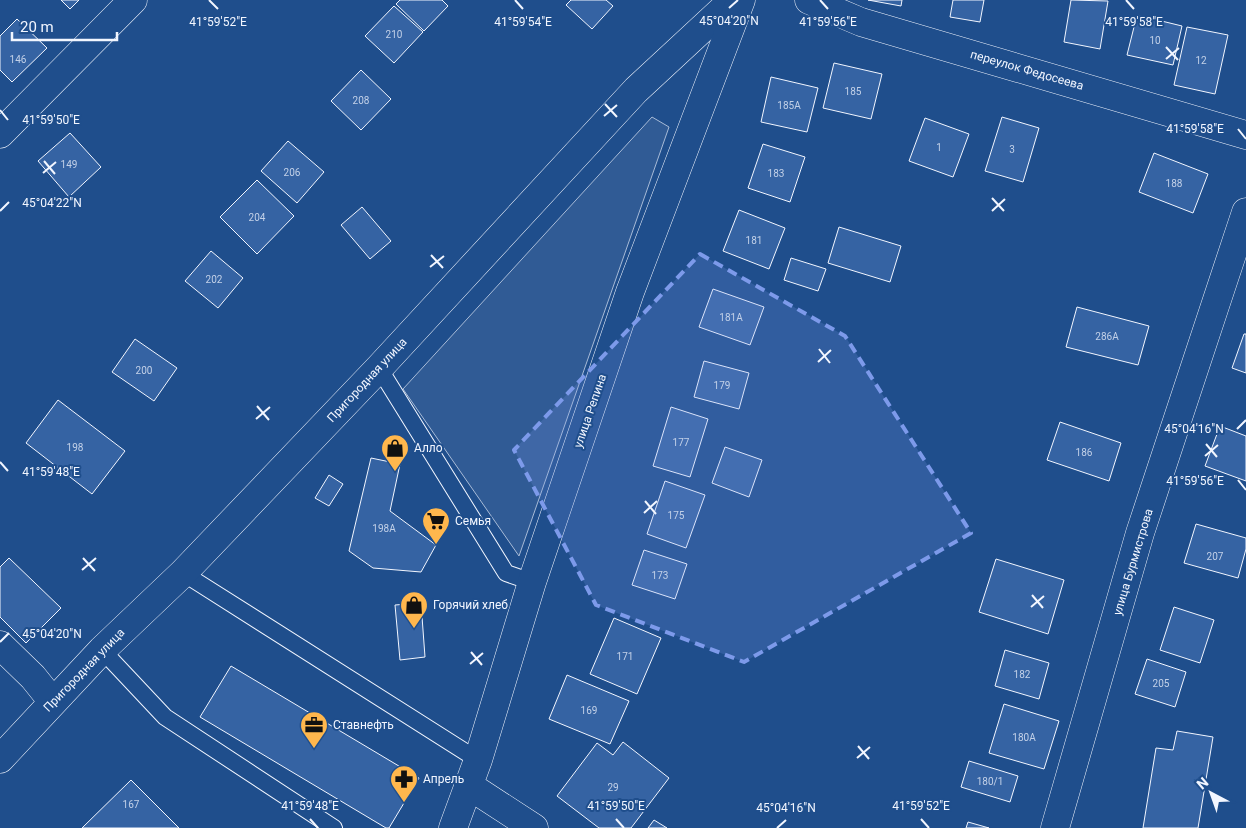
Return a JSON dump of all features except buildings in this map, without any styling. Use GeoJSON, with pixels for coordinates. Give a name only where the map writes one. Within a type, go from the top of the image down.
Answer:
{"type":"FeatureCollection","features":[{"type":"Feature","properties":{"kind":"street"},"geometry":{"type":"LineString","coordinates":[[0,134],[133,0]]}},
{"type":"Feature","properties":{"kind":"street","name":"Пригородная улица"},"geometry":{"type":"LineString","coordinates":[[0,759],[102,650],[183,573],[379,368],[636,90],[733,0]]}},
{"type":"Feature","properties":{"kind":"street","name":"улица Репина"},"geometry":{"type":"LineString","coordinates":[[453,828],[478,760],[532,582],[630,292],[741,0]]}},
{"type":"Feature","properties":{"kind":"street","name":"переулок Федосеева"},"geometry":{"type":"LineString","coordinates":[[810,0],[861,22],[1246,135]]}},
{"type":"Feature","properties":{"kind":"street","name":"улица Бурмистрова"},"geometry":{"type":"LineString","coordinates":[[1055,828],[1140,533],[1246,212]]}},
{"type":"Feature","properties":{"kind":"street"},"geometry":{"type":"LineString","coordinates":[[0,645],[33,677],[53,702]]}},
{"type":"Feature","properties":{"kind":"street"},"geometry":{"type":"LineString","coordinates":[[468,785],[534,828]]}},
{"type":"Feature","properties":{"kind":"lane"},"geometry":{"type":"LineString","coordinates":[[379,368],[506,573],[532,582]]}},
{"type":"Feature","properties":{"kind":"lane"},"geometry":{"type":"LineString","coordinates":[[183,573],[478,760]]}},
{"type":"Feature","properties":{"kind":"lane"},"geometry":{"type":"LineString","coordinates":[[102,650],[165,717],[334,828]]}},
{"type":"Feature","properties":{"kind":"highlighted area"},"geometry":{"type":"Polygon","coordinates":[[[700,254],[845,336],[971,533],[744,662],[596,605],[514,450],[700,254]]]}},
{"type":"Feature","properties":{"kind":"shaded area"},"geometry":{"type":"Polygon","coordinates":[[[652,117],[669,127],[519,556],[403,389],[652,117]]]}},
{"type":"Feature","properties":{"kind":"place","name":"Алло"},"geometry":{"type":"Point","coordinates":[395,472]}},
{"type":"Feature","properties":{"kind":"place","name":"Семья"},"geometry":{"type":"Point","coordinates":[436,545]}},
{"type":"Feature","properties":{"kind":"place","name":"Горячий хлеб"},"geometry":{"type":"Point","coordinates":[414,629]}},
{"type":"Feature","properties":{"kind":"place","name":"Ставнефть"},"geometry":{"type":"Point","coordinates":[314,749]}},
{"type":"Feature","properties":{"kind":"place","name":"Апрель"},"geometry":{"type":"Point","coordinates":[404,803]}}]}
